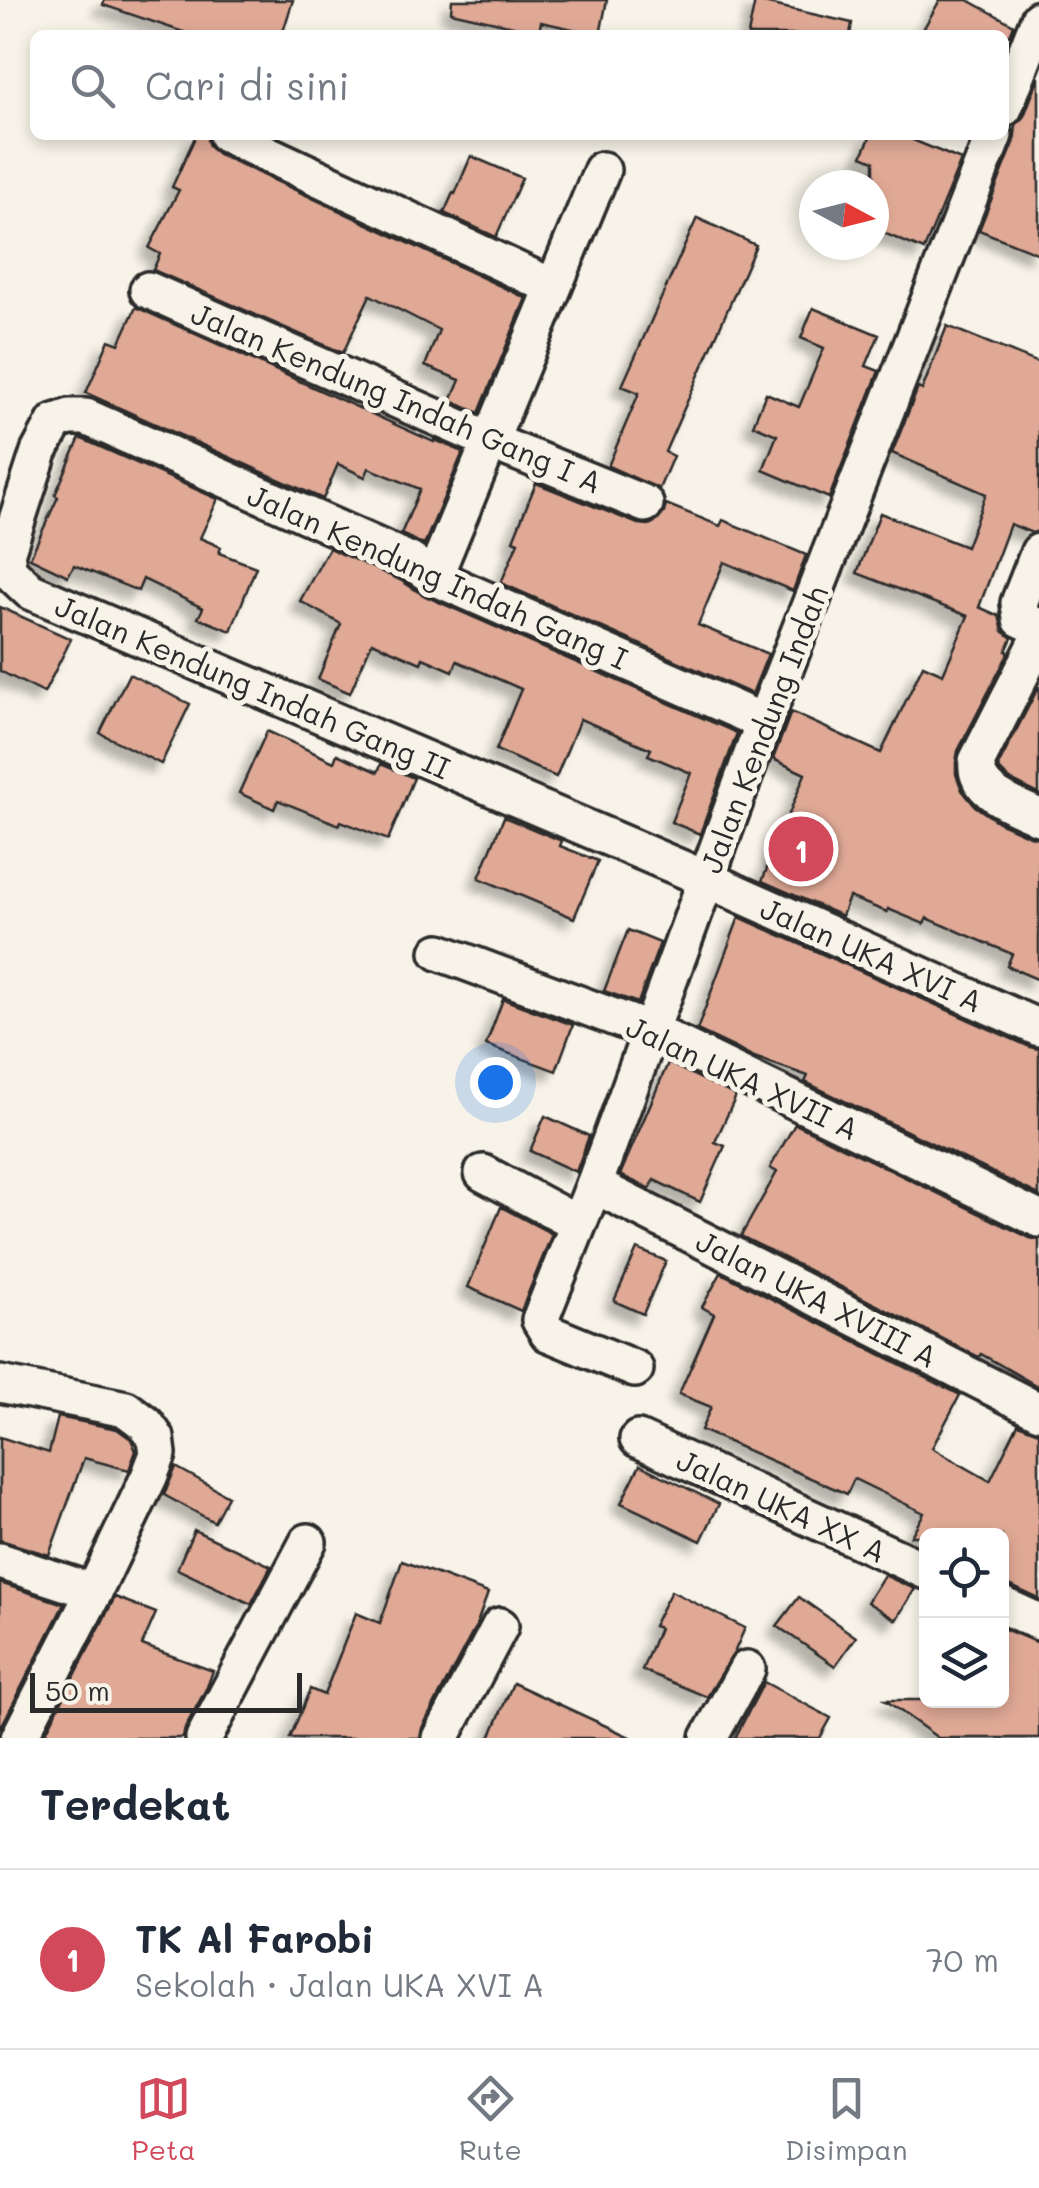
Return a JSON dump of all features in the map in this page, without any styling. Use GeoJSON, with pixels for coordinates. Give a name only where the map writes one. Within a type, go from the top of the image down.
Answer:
{"type":"FeatureCollection","features":[{"type":"Feature","properties":{"kind":"street"},"geometry":{"type":"LineString","coordinates":[[1009,95],[1039,19]]}},
{"type":"Feature","properties":{"kind":"street"},"geometry":{"type":"LineString","coordinates":[[238,140],[554,287]]}},
{"type":"Feature","properties":{"kind":"street","name":"Jalan Kendung Indah"},"geometry":{"type":"LineString","coordinates":[[635,1368],[548,1333],[540,1320],[652,1031],[764,722],[992,140]]}},
{"type":"Feature","properties":{"kind":"street"},"geometry":{"type":"LineString","coordinates":[[434,577],[602,170]]}},
{"type":"Feature","properties":{"kind":"street","name":"Jalan Kendung Indah Gang I A"},"geometry":{"type":"LineString","coordinates":[[148,290],[490,441],[646,504]]}},
{"type":"Feature","properties":{"kind":"street","name":"Jalan Kendung Indah Gang II"},"geometry":{"type":"LineString","coordinates":[[113,430],[86,417],[70,417],[55,422],[39,452],[6,554],[9,571],[30,591],[706,880]]}},
{"type":"Feature","properties":{"kind":"street","name":"Jalan Kendung Indah Gang I"},"geometry":{"type":"LineString","coordinates":[[113,430],[764,722]]}},
{"type":"Feature","properties":{"kind":"street"},"geometry":{"type":"LineString","coordinates":[[1039,552],[1019,603],[1033,628],[975,773],[981,784],[1000,798],[1039,817]]}},
{"type":"Feature","properties":{"kind":"street","name":"Jalan UKA XVI A"},"geometry":{"type":"LineString","coordinates":[[706,880],[1039,1028]]}},
{"type":"Feature","properties":{"kind":"street","name":"Jalan UKA XVII A"},"geometry":{"type":"LineString","coordinates":[[439,952],[652,1031],[1039,1219]]}},
{"type":"Feature","properties":{"kind":"street"},"geometry":{"type":"LineString","coordinates":[[483,1173],[578,1224]]}},
{"type":"Feature","properties":{"kind":"street","name":"Jalan UKA XVIII A"},"geometry":{"type":"LineString","coordinates":[[594,1185],[1039,1411]]}},
{"type":"Feature","properties":{"kind":"street"},"geometry":{"type":"LineString","coordinates":[[0,1384],[126,1410],[146,1424],[156,1438],[158,1454],[20,1738]]}},
{"type":"Feature","properties":{"kind":"street","name":"Jalan UKA XX A"},"geometry":{"type":"LineString","coordinates":[[638,1439],[919,1568]]}},
{"type":"Feature","properties":{"kind":"street"},"geometry":{"type":"LineString","coordinates":[[204,1738],[308,1542]]}},
{"type":"Feature","properties":{"kind":"street"},"geometry":{"type":"LineString","coordinates":[[0,1561],[94,1592]]}},
{"type":"Feature","properties":{"kind":"street"},"geometry":{"type":"LineString","coordinates":[[1009,1608],[1039,1622]]}},
{"type":"Feature","properties":{"kind":"street"},"geometry":{"type":"LineString","coordinates":[[441,1738],[500,1626]]}},
{"type":"Feature","properties":{"kind":"street"},"geometry":{"type":"LineString","coordinates":[[708,1738],[747,1669]]}},
{"type":"Feature","properties":{"kind":"building"},"geometry":{"type":"Polygon","coordinates":[[[104,0],[293,0],[284,30],[177,30],[103,5],[104,0]]]}},
{"type":"Feature","properties":{"kind":"building"},"geometry":{"type":"Polygon","coordinates":[[[452,0],[607,0],[601,30],[577,30],[541,22],[539,30],[530,30],[451,12],[452,0]]]}},
{"type":"Feature","properties":{"kind":"building"},"geometry":{"type":"Polygon","coordinates":[[[940,0],[968,0],[1014,25],[1010,35],[1009,30],[923,30],[940,0]]]}},
{"type":"Feature","properties":{"kind":"building"},"geometry":{"type":"Polygon","coordinates":[[[755,1],[852,23],[851,30],[749,30],[755,1]]]}},
{"type":"Feature","properties":{"kind":"building"},"geometry":{"type":"Polygon","coordinates":[[[1039,77],[1039,254],[979,230],[1014,143],[1016,125],[1024,116],[1039,77]]]}},
{"type":"Feature","properties":{"kind":"building"},"geometry":{"type":"Polygon","coordinates":[[[194,140],[207,140],[218,154],[526,298],[479,413],[451,401],[460,380],[425,366],[439,330],[370,295],[343,353],[153,270],[160,254],[149,248],[179,190],[172,187],[194,140]]]}},
{"type":"Feature","properties":{"kind":"building"},"geometry":{"type":"Polygon","coordinates":[[[869,140],[913,140],[961,160],[924,250],[889,235],[889,170],[874,170],[874,161],[862,156],[869,140]]]}},
{"type":"Feature","properties":{"kind":"building"},"geometry":{"type":"Polygon","coordinates":[[[471,156],[522,178],[496,237],[444,213],[471,156]]]}},
{"type":"Feature","properties":{"kind":"building"},"geometry":{"type":"Polygon","coordinates":[[[697,218],[756,245],[665,452],[673,456],[659,489],[608,466],[639,393],[622,386],[697,218]]]}},
{"type":"Feature","properties":{"kind":"building"},"geometry":{"type":"Polygon","coordinates":[[[136,307],[463,452],[424,545],[401,534],[420,489],[369,468],[365,477],[338,464],[323,499],[86,393],[109,340],[119,344],[136,307]]]}},
{"type":"Feature","properties":{"kind":"building"},"geometry":{"type":"Polygon","coordinates":[[[813,308],[879,335],[866,366],[879,371],[829,498],[763,470],[777,435],[753,425],[766,393],[799,407],[824,348],[801,338],[813,308]]]}},
{"type":"Feature","properties":{"kind":"building"},"geometry":{"type":"Polygon","coordinates":[[[947,326],[1039,363],[1039,531],[1032,533],[1010,524],[979,607],[999,616],[1003,631],[1012,638],[1006,651],[1009,652],[958,751],[956,774],[962,790],[975,806],[998,822],[1039,838],[1039,980],[1007,966],[1012,954],[927,918],[924,924],[849,897],[842,916],[762,881],[805,774],[773,759],[791,712],[881,753],[923,665],[943,674],[968,616],[857,573],[880,513],[966,547],[986,494],[892,453],[947,326]]]}},
{"type":"Feature","properties":{"kind":"building"},"geometry":{"type":"Polygon","coordinates":[[[80,438],[218,499],[200,538],[221,547],[219,553],[256,567],[231,631],[198,618],[203,608],[143,579],[138,591],[74,565],[68,576],[30,558],[80,438]]]}},
{"type":"Feature","properties":{"kind":"building"},"geometry":{"type":"Polygon","coordinates":[[[536,483],[638,524],[657,521],[666,504],[720,526],[723,520],[806,555],[793,591],[724,562],[698,625],[768,654],[752,694],[501,583],[536,483]]]}},
{"type":"Feature","properties":{"kind":"building"},"geometry":{"type":"Polygon","coordinates":[[[329,548],[400,580],[425,596],[737,733],[700,834],[671,822],[691,773],[648,755],[651,749],[580,719],[556,777],[496,750],[521,689],[457,661],[453,671],[423,658],[421,663],[372,642],[350,693],[318,679],[341,624],[300,601],[329,548]]]}},
{"type":"Feature","properties":{"kind":"building"},"geometry":{"type":"Polygon","coordinates":[[[0,607],[71,639],[44,693],[0,671],[0,607]]]}},
{"type":"Feature","properties":{"kind":"building"},"geometry":{"type":"Polygon","coordinates":[[[129,674],[190,704],[161,764],[100,733],[129,674]]]}},
{"type":"Feature","properties":{"kind":"building"},"geometry":{"type":"Polygon","coordinates":[[[1039,686],[1039,794],[1009,779],[998,766],[1039,686]]]}},
{"type":"Feature","properties":{"kind":"building"},"geometry":{"type":"Polygon","coordinates":[[[267,731],[334,762],[337,754],[378,772],[381,764],[414,778],[388,840],[278,800],[274,809],[239,793],[267,731]]]}},
{"type":"Feature","properties":{"kind":"building"},"geometry":{"type":"Polygon","coordinates":[[[504,817],[598,861],[574,918],[479,878],[504,817]]]}},
{"type":"Feature","properties":{"kind":"building"},"geometry":{"type":"Polygon","coordinates":[[[739,917],[1039,1049],[1039,1195],[805,1082],[808,1076],[754,1057],[697,1030],[739,917]]]}},
{"type":"Feature","properties":{"kind":"building"},"geometry":{"type":"Polygon","coordinates":[[[628,930],[660,943],[638,1003],[604,991],[628,930]]]}},
{"type":"Feature","properties":{"kind":"building"},"geometry":{"type":"Polygon","coordinates":[[[503,999],[573,1025],[556,1071],[486,1045],[503,999]]]}},
{"type":"Feature","properties":{"kind":"building"},"geometry":{"type":"Polygon","coordinates":[[[668,1063],[736,1096],[715,1142],[725,1146],[700,1202],[654,1180],[650,1189],[620,1175],[668,1063]]]}},
{"type":"Feature","properties":{"kind":"building"},"geometry":{"type":"Polygon","coordinates":[[[545,1116],[589,1136],[576,1172],[530,1151],[545,1116]]]}},
{"type":"Feature","properties":{"kind":"building"},"geometry":{"type":"Polygon","coordinates":[[[795,1124],[1039,1240],[1039,1387],[981,1354],[979,1357],[741,1236],[777,1172],[770,1168],[795,1124]]]}},
{"type":"Feature","properties":{"kind":"building"},"geometry":{"type":"Polygon","coordinates":[[[501,1207],[552,1234],[521,1311],[468,1287],[501,1207]]]}},
{"type":"Feature","properties":{"kind":"building"},"geometry":{"type":"Polygon","coordinates":[[[637,1249],[666,1261],[643,1314],[614,1301],[637,1249]]]}},
{"type":"Feature","properties":{"kind":"building"},"geometry":{"type":"Polygon","coordinates":[[[721,1273],[960,1395],[932,1448],[990,1481],[1018,1424],[1039,1432],[1039,1599],[1009,1586],[1009,1528],[919,1528],[919,1536],[911,1536],[924,1513],[854,1479],[847,1494],[701,1430],[711,1407],[679,1394],[714,1314],[702,1307],[721,1273]]]}},
{"type":"Feature","properties":{"kind":"building"},"geometry":{"type":"Polygon","coordinates":[[[58,1417],[117,1429],[131,1439],[136,1451],[129,1470],[84,1458],[49,1555],[0,1540],[0,1437],[49,1453],[58,1417]]]}},
{"type":"Feature","properties":{"kind":"building"},"geometry":{"type":"Polygon","coordinates":[[[640,1465],[719,1504],[701,1541],[621,1503],[640,1465]]]}},
{"type":"Feature","properties":{"kind":"building"},"geometry":{"type":"Polygon","coordinates":[[[176,1467],[228,1496],[214,1522],[164,1495],[176,1467]]]}},
{"type":"Feature","properties":{"kind":"building"},"geometry":{"type":"Polygon","coordinates":[[[194,1530],[271,1566],[251,1604],[177,1569],[194,1530]]]}},
{"type":"Feature","properties":{"kind":"building"},"geometry":{"type":"Polygon","coordinates":[[[402,1561],[488,1593],[476,1626],[420,1738],[290,1738],[310,1689],[324,1695],[356,1613],[380,1623],[402,1561]]]}},
{"type":"Feature","properties":{"kind":"building"},"geometry":{"type":"Polygon","coordinates":[[[884,1575],[915,1589],[896,1620],[867,1602],[884,1575]]]}},
{"type":"Feature","properties":{"kind":"building"},"geometry":{"type":"Polygon","coordinates":[[[0,1583],[64,1604],[0,1729],[0,1583]]]}},
{"type":"Feature","properties":{"kind":"building"},"geometry":{"type":"Polygon","coordinates":[[[671,1591],[745,1628],[707,1697],[642,1670],[659,1628],[653,1626],[671,1591]]]}},
{"type":"Feature","properties":{"kind":"building"},"geometry":{"type":"Polygon","coordinates":[[[115,1597],[156,1613],[142,1645],[213,1671],[183,1738],[43,1738],[115,1597]]]}},
{"type":"Feature","properties":{"kind":"building"},"geometry":{"type":"Polygon","coordinates":[[[799,1597],[856,1637],[835,1666],[777,1626],[799,1597]]]}},
{"type":"Feature","properties":{"kind":"building"},"geometry":{"type":"Polygon","coordinates":[[[1009,1631],[1039,1643],[1039,1738],[938,1738],[885,1700],[919,1700],[919,1708],[1009,1708],[1009,1631]]]}},
{"type":"Feature","properties":{"kind":"building"},"geometry":{"type":"Polygon","coordinates":[[[764,1682],[831,1718],[820,1738],[735,1738],[764,1682]]]}},
{"type":"Feature","properties":{"kind":"building"},"geometry":{"type":"Polygon","coordinates":[[[513,1683],[632,1738],[490,1738],[513,1683]]]}},
{"type":"Feature","properties":{"kind":"place","name":"TK Al Farobi"},"geometry":{"type":"Point","coordinates":[801,849]}}]}
